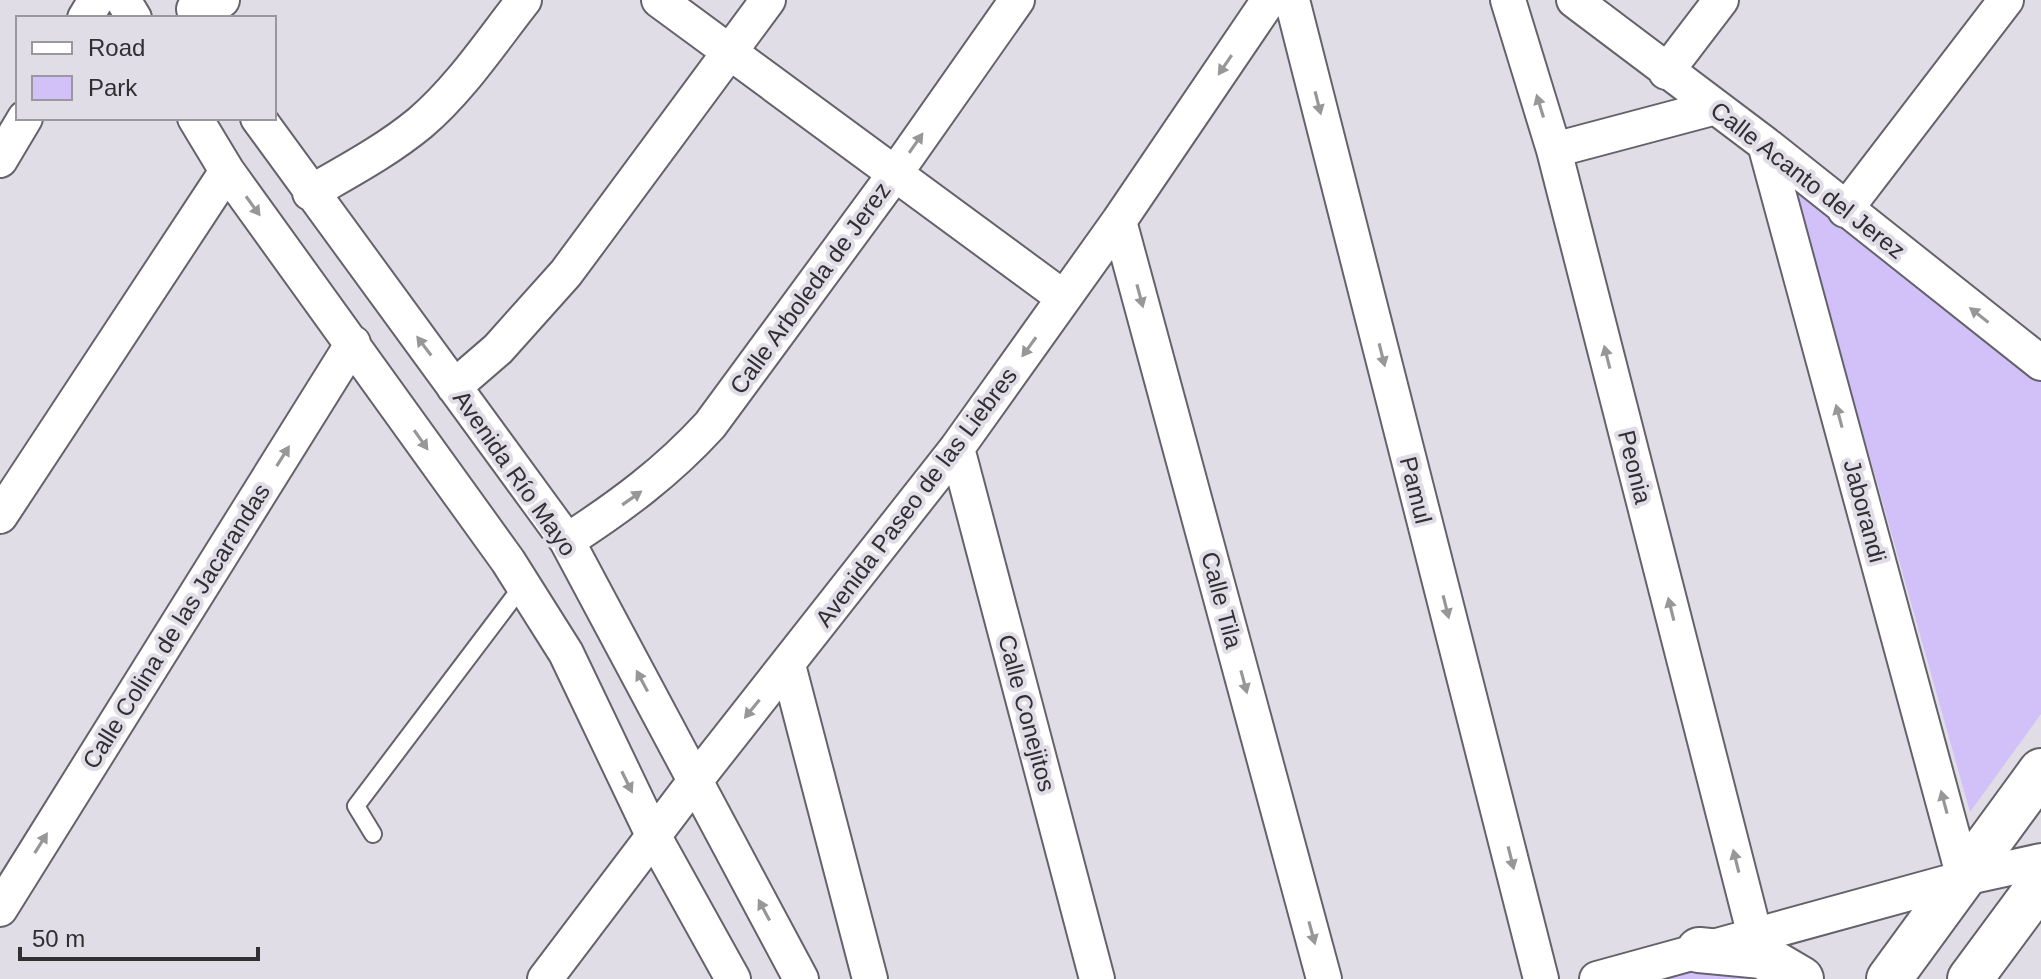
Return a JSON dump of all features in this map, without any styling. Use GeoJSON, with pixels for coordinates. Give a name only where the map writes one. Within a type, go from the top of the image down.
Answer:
{"type":"FeatureCollection","features":[{"type":"Feature","properties":{"kind":"street"},"geometry":{"type":"LineString","coordinates":[[310,193],[383,151],[422,122],[454,89],[524,0]]}},
{"type":"Feature","properties":{"kind":"street"},"geometry":{"type":"LineString","coordinates":[[659,0],[1064,298]]}},
{"type":"Feature","properties":{"kind":"street"},"geometry":{"type":"LineString","coordinates":[[454,387],[498,349],[566,273],[768,0]]}},
{"type":"Feature","properties":{"kind":"street","name":"Calle Arboleda de Jerez"},"geometry":{"type":"LineString","coordinates":[[567,541],[638,495],[685,453],[710,425],[894,175],[1017,0]]}},
{"type":"Feature","properties":{"kind":"street","name":"Avenida Paseo de las Liebres"},"geometry":{"type":"LineString","coordinates":[[545,979],[653,835],[957,448],[1119,221],[1269,0]]}},
{"type":"Feature","properties":{"kind":"street","name":"Pamul"},"geometry":{"type":"LineString","coordinates":[[1292,0],[1541,979]]}},
{"type":"Feature","properties":{"kind":"street","name":"Peonia"},"geometry":{"type":"LineString","coordinates":[[1508,0],[1554,150],[1755,936]]}},
{"type":"Feature","properties":{"kind":"street","name":"Calle Acanto del Jerez"},"geometry":{"type":"LineString","coordinates":[[1574,0],[1765,144],[1845,210],[2036,350]]}},
{"type":"Feature","properties":{"kind":"street"},"geometry":{"type":"LineString","coordinates":[[1666,72],[1721,0]]}},
{"type":"Feature","properties":{"kind":"street"},"geometry":{"type":"LineString","coordinates":[[1845,210],[2006,0]]}},
{"type":"Feature","properties":{"kind":"street"},"geometry":{"type":"LineString","coordinates":[[1554,150],[1716,107]]}},
{"type":"Feature","properties":{"kind":"street"},"geometry":{"type":"LineString","coordinates":[[0,160],[24,120]]}},
{"type":"Feature","properties":{"kind":"street"},"geometry":{"type":"LineString","coordinates":[[196,120],[227,171],[353,343],[523,585],[566,653],[653,835],[733,979]]}},
{"type":"Feature","properties":{"kind":"street","name":"Avenida Río Mayo"},"geometry":{"type":"LineString","coordinates":[[259,120],[567,541],[801,979]]}},
{"type":"Feature","properties":{"kind":"street","name":"Jaborandi"},"geometry":{"type":"LineString","coordinates":[[1765,144],[1964,878]]}},
{"type":"Feature","properties":{"kind":"street"},"geometry":{"type":"LineString","coordinates":[[0,516],[227,171]]}},
{"type":"Feature","properties":{"kind":"street","name":"Calle Tila"},"geometry":{"type":"LineString","coordinates":[[1119,221],[1324,979]]}},
{"type":"Feature","properties":{"kind":"street","name":"Calle Colina de las Jacarandas"},"geometry":{"type":"LineString","coordinates":[[0,909],[353,343]]}},
{"type":"Feature","properties":{"kind":"street","name":"Calle Conejitos"},"geometry":{"type":"LineString","coordinates":[[957,448],[1097,979]]}},
{"type":"Feature","properties":{"kind":"street"},"geometry":{"type":"LineString","coordinates":[[788,665],[870,979]]}},
{"type":"Feature","properties":{"kind":"street"},"geometry":{"type":"LineString","coordinates":[[1889,979],[2041,771]]}},
{"type":"Feature","properties":{"kind":"street"},"geometry":{"type":"LineString","coordinates":[[1597,979],[1964,878],[2041,861]]}},
{"type":"Feature","properties":{"kind":"street"},"geometry":{"type":"LineString","coordinates":[[1970,979],[2041,883]]}},
{"type":"Feature","properties":{"kind":"street"},"geometry":{"type":"LineString","coordinates":[[1699,950],[1762,956],[1801,979]]}},
{"type":"Feature","properties":{"kind":"lane"},"geometry":{"type":"LineString","coordinates":[[373,834],[356,806],[523,585]]}},
{"type":"Feature","properties":{"kind":"green space"},"geometry":{"type":"Polygon","coordinates":[[[1789,170],[2041,364],[2041,714],[1970,812],[1789,170]]]}},
{"type":"Feature","properties":{"kind":"green space"},"geometry":{"type":"Polygon","coordinates":[[[1697,965],[1778,979],[1644,979],[1697,965]]]}}]}
